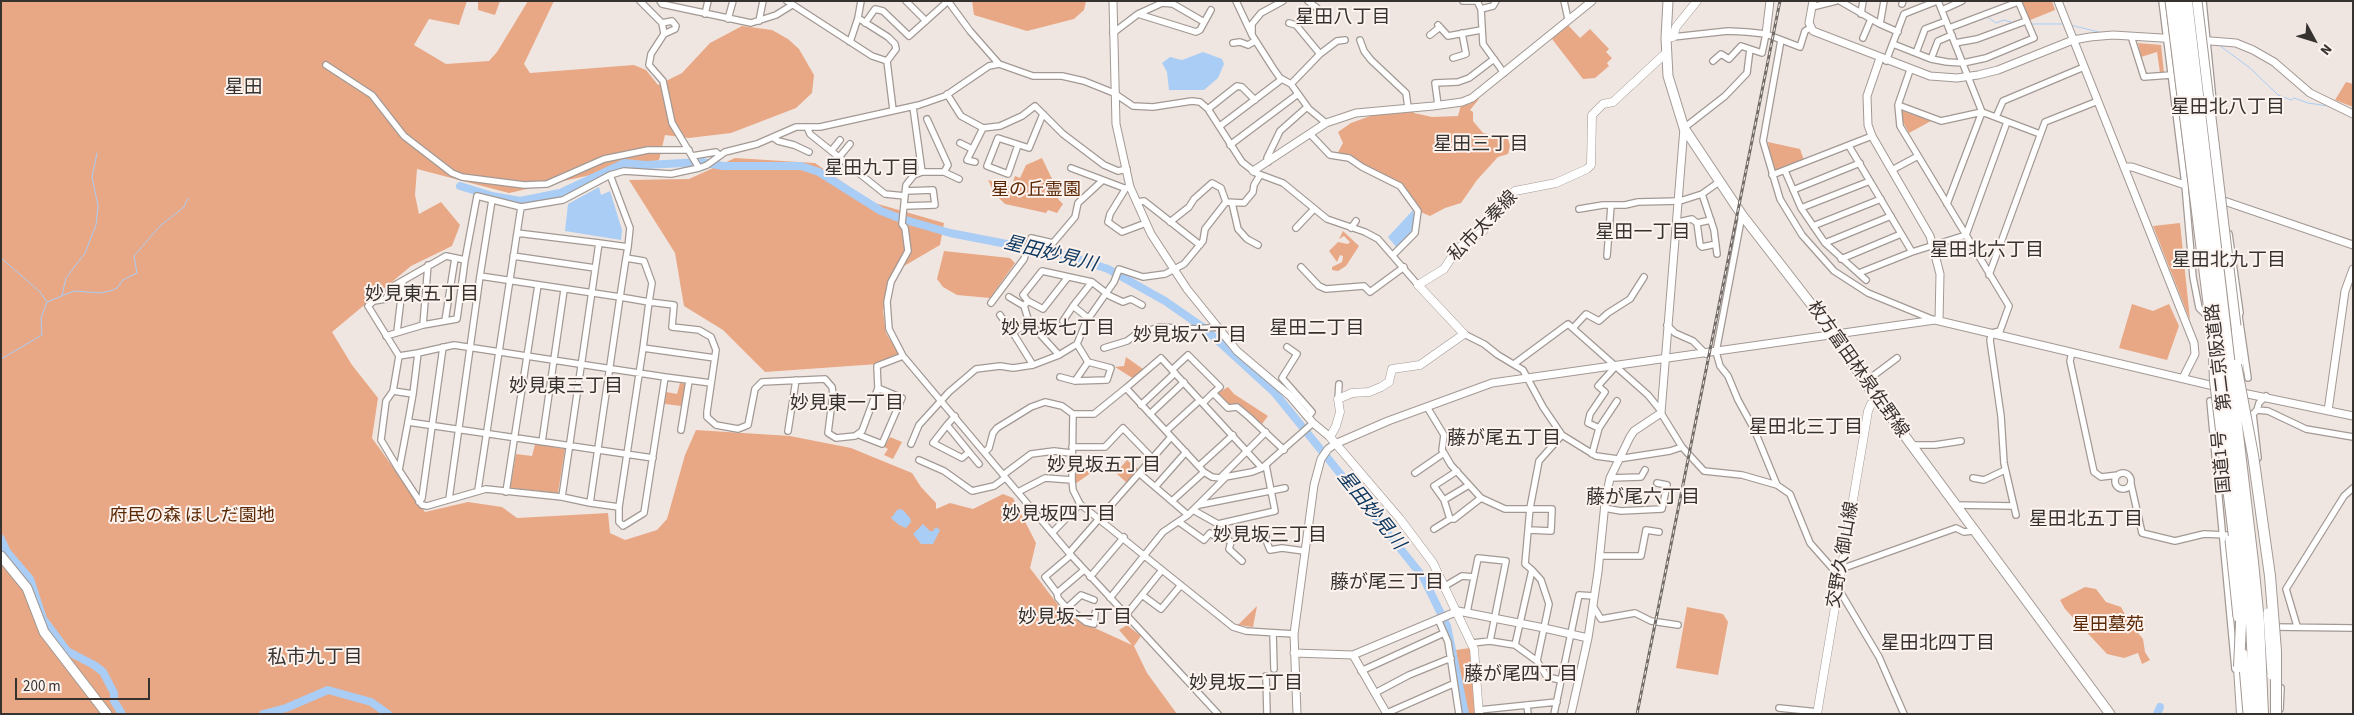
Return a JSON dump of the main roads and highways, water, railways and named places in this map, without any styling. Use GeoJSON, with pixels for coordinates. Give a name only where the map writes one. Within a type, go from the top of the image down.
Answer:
{"type":"FeatureCollection","features":[{"type":"Feature","properties":{"kind":"highway","name":"第二京阪道路"},"geometry":{"type":"LineString","coordinates":[[2178,1],[2245,562],[2251,622],[2255,714]]}},
{"type":"Feature","properties":{"kind":"highway","name":"第二京阪道路"},"geometry":{"type":"LineString","coordinates":[[2187,1],[2216,319],[2259,622],[2263,714]]}},
{"type":"Feature","properties":{"kind":"highway"},"geometry":{"type":"LineString","coordinates":[[2216,319],[2215,381],[2242,602],[2239,667],[2242,714]]}},
{"type":"Feature","properties":{"kind":"highway"},"geometry":{"type":"LineString","coordinates":[[2216,319],[2241,386],[2253,455],[2270,576],[2276,651],[2274,714]]}},
{"type":"Feature","properties":{"kind":"main road","name":"枚方富田林泉佐野線"},"geometry":{"type":"LineString","coordinates":[[1668,1],[1669,37],[1666,52],[1668,76],[1684,128],[1718,182],[1835,335],[1864,382],[2110,714]]}},
{"type":"Feature","properties":{"kind":"main road"},"geometry":{"type":"LineString","coordinates":[[1669,37],[1697,1]]}},
{"type":"Feature","properties":{"kind":"main road","name":"国道1号"},"geometry":{"type":"LineString","coordinates":[[2170,1],[2175,76],[2216,319],[2223,469],[2248,714]]}},
{"type":"Feature","properties":{"kind":"main road","name":"国道1号"},"geometry":{"type":"LineString","coordinates":[[2197,1],[2236,326],[2242,412],[2267,590],[2274,714]]}},
{"type":"Feature","properties":{"kind":"main road","name":"私市太秦線"},"geometry":{"type":"LineString","coordinates":[[1479,712],[1472,643],[1458,611],[1433,563],[1400,519],[1332,441],[1340,412],[1338,400],[1352,393],[1369,392],[1381,387],[1389,382],[1392,370],[1420,365],[1464,334],[1418,285],[1444,269],[1457,249],[1483,231],[1503,202],[1516,191],[1556,183],[1587,169],[1591,165],[1592,114],[1602,104],[1613,102],[1666,52]]}},
{"type":"Feature","properties":{"kind":"main road","name":"交野久御山線"},"geometry":{"type":"LineString","coordinates":[[1817,713],[1868,411],[1871,404],[1878,400]]}},
{"type":"Feature","properties":{"kind":"main road"},"geometry":{"type":"LineString","coordinates":[[1,556],[27,588],[44,632],[107,714]]}},
{"type":"Feature","properties":{"kind":"water"},"geometry":{"type":"Polygon","coordinates":[[[1203,52],[1222,59],[1224,64],[1218,78],[1204,90],[1169,90],[1167,72],[1162,63],[1170,57],[1182,60],[1203,52]]]}},
{"type":"Feature","properties":{"kind":"water"},"geometry":{"type":"Polygon","coordinates":[[[599,187],[601,195],[610,191],[622,230],[621,240],[565,231],[568,204],[599,187]]]}},
{"type":"Feature","properties":{"kind":"water"},"geometry":{"type":"Polygon","coordinates":[[[1413,210],[1415,220],[1411,232],[1397,248],[1388,237],[1413,210]]]}},
{"type":"Feature","properties":{"kind":"water"},"geometry":{"type":"Polygon","coordinates":[[[898,509],[903,510],[910,518],[911,522],[906,528],[891,518],[898,509]]]}},
{"type":"Feature","properties":{"kind":"water"},"geometry":{"type":"Polygon","coordinates":[[[923,524],[930,531],[933,531],[936,527],[940,530],[933,544],[921,544],[913,534],[923,524]]]}},
{"type":"Feature","properties":{"kind":"waterway"},"geometry":{"type":"LineString","coordinates":[[1986,16],[1996,23],[2004,20],[2014,23]]}},
{"type":"Feature","properties":{"kind":"waterway"},"geometry":{"type":"LineString","coordinates":[[2031,24],[2064,24]]}},
{"type":"Feature","properties":{"kind":"waterway"},"geometry":{"type":"LineString","coordinates":[[2070,25],[2103,33]]}},
{"type":"Feature","properties":{"kind":"waterway"},"geometry":{"type":"LineString","coordinates":[[2219,45],[2250,68],[2278,95],[2291,100],[2294,98],[2308,103],[2328,106]]}},
{"type":"Feature","properties":{"kind":"waterway"},"geometry":{"type":"LineString","coordinates":[[62,295],[66,278],[85,253],[96,225],[98,206],[92,177],[97,153]]}},
{"type":"Feature","properties":{"kind":"waterway","name":"星田妙見川"},"geometry":{"type":"LineString","coordinates":[[460,186],[492,196],[520,201],[560,193],[624,163],[646,165],[702,162],[723,166],[801,166],[819,172],[881,211],[899,218],[950,233],[1069,256],[1108,269],[1165,301],[1204,328],[1274,392],[1330,461],[1423,577],[1447,626],[1465,714]]}},
{"type":"Feature","properties":{"kind":"waterway"},"geometry":{"type":"LineString","coordinates":[[1,359],[42,335],[41,318],[47,302],[74,291],[100,293],[110,291],[117,288],[123,280],[137,273],[134,256],[160,226],[184,207],[188,198]]}},
{"type":"Feature","properties":{"kind":"waterway"},"geometry":{"type":"LineString","coordinates":[[1,258],[40,292],[47,302]]}},
{"type":"Feature","properties":{"kind":"waterway"},"geometry":{"type":"LineString","coordinates":[[1,539],[7,552],[30,579],[43,619],[67,651],[94,665],[103,672],[114,693],[114,701],[122,714]]}},
{"type":"Feature","properties":{"kind":"waterway"},"geometry":{"type":"LineString","coordinates":[[263,714],[286,708],[328,690],[371,702],[388,714]]}},
{"type":"Feature","properties":{"kind":"waterway"},"geometry":{"type":"LineString","coordinates":[[2157,714],[2160,707]]}},
{"type":"Feature","properties":{"kind":"railway"},"geometry":{"type":"LineString","coordinates":[[1637,714],[1780,1]]}},
{"type":"Feature","properties":{"kind":"district","name":"星田八丁目"},"geometry":{"type":"Point","coordinates":[1343,19]}},
{"type":"Feature","properties":{"kind":"district","name":"星田"},"geometry":{"type":"Point","coordinates":[244,89]}},
{"type":"Feature","properties":{"kind":"district","name":"星田北八丁目"},"geometry":{"type":"Point","coordinates":[2228,109]}},
{"type":"Feature","properties":{"kind":"district","name":"星田三丁目"},"geometry":{"type":"Point","coordinates":[1481,146]}},
{"type":"Feature","properties":{"kind":"district","name":"星田九丁目"},"geometry":{"type":"Point","coordinates":[872,170]}},
{"type":"Feature","properties":{"kind":"district","name":"星田一丁目"},"geometry":{"type":"Point","coordinates":[1643,234]}},
{"type":"Feature","properties":{"kind":"district","name":"星田北六丁目"},"geometry":{"type":"Point","coordinates":[1987,252]}},
{"type":"Feature","properties":{"kind":"district","name":"星田北九丁目"},"geometry":{"type":"Point","coordinates":[2229,262]}},
{"type":"Feature","properties":{"kind":"district","name":"妙見東五丁目"},"geometry":{"type":"Point","coordinates":[422,296]}},
{"type":"Feature","properties":{"kind":"district","name":"妙見坂七丁目"},"geometry":{"type":"Point","coordinates":[1058,330]}},
{"type":"Feature","properties":{"kind":"district","name":"星田二丁目"},"geometry":{"type":"Point","coordinates":[1317,330]}},
{"type":"Feature","properties":{"kind":"district","name":"妙見坂六丁目"},"geometry":{"type":"Point","coordinates":[1190,337]}},
{"type":"Feature","properties":{"kind":"district","name":"妙見東三丁目"},"geometry":{"type":"Point","coordinates":[566,388]}},
{"type":"Feature","properties":{"kind":"district","name":"妙見東一丁目"},"geometry":{"type":"Point","coordinates":[847,405]}},
{"type":"Feature","properties":{"kind":"district","name":"星田北三丁目"},"geometry":{"type":"Point","coordinates":[1806,429]}},
{"type":"Feature","properties":{"kind":"district","name":"藤が尾五丁目"},"geometry":{"type":"Point","coordinates":[1504,440]}},
{"type":"Feature","properties":{"kind":"district","name":"妙見坂五丁目"},"geometry":{"type":"Point","coordinates":[1104,467]}},
{"type":"Feature","properties":{"kind":"district","name":"藤が尾六丁目"},"geometry":{"type":"Point","coordinates":[1643,499]}},
{"type":"Feature","properties":{"kind":"district","name":"妙見坂四丁目"},"geometry":{"type":"Point","coordinates":[1059,516]}},
{"type":"Feature","properties":{"kind":"district","name":"星田北五丁目"},"geometry":{"type":"Point","coordinates":[2086,521]}},
{"type":"Feature","properties":{"kind":"district","name":"妙見坂三丁目"},"geometry":{"type":"Point","coordinates":[1270,537]}},
{"type":"Feature","properties":{"kind":"district","name":"藤が尾三丁目"},"geometry":{"type":"Point","coordinates":[1387,584]}},
{"type":"Feature","properties":{"kind":"district","name":"妙見坂一丁目"},"geometry":{"type":"Point","coordinates":[1075,619]}},
{"type":"Feature","properties":{"kind":"district","name":"星田北四丁目"},"geometry":{"type":"Point","coordinates":[1938,645]}},
{"type":"Feature","properties":{"kind":"district","name":"私市九丁目"},"geometry":{"type":"Point","coordinates":[315,659]}},
{"type":"Feature","properties":{"kind":"district","name":"藤が尾四丁目"},"geometry":{"type":"Point","coordinates":[1521,676]}},
{"type":"Feature","properties":{"kind":"district","name":"妙見坂二丁目"},"geometry":{"type":"Point","coordinates":[1246,685]}},
{"type":"Feature","properties":{"kind":"park label","name":"星の丘霊園"},"geometry":{"type":"Point","coordinates":[1036,191]}},
{"type":"Feature","properties":{"kind":"park label","name":"府民の森 ほしだ園地"},"geometry":{"type":"Point","coordinates":[192,517]}},
{"type":"Feature","properties":{"kind":"park label","name":"星田墓苑"},"geometry":{"type":"Point","coordinates":[2108,626]}}]}
